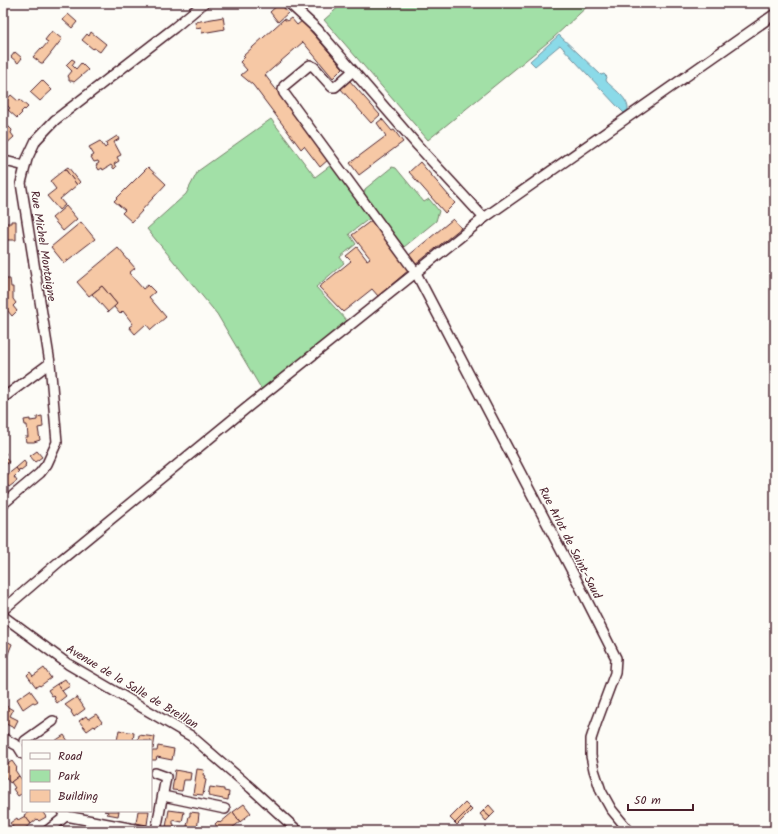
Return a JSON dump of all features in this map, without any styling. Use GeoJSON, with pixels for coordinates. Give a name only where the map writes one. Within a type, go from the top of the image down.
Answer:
{"type":"FeatureCollection","features":[{"type":"Feature","properties":{"kind":"street","name":"Rue Michel Montaigne"},"geometry":{"type":"LineString","coordinates":[[3,504],[40,473],[47,464],[57,442],[50,364],[21,183],[27,159],[36,140],[55,120],[204,3]]}},
{"type":"Feature","properties":{"kind":"street"},"geometry":{"type":"LineString","coordinates":[[293,4],[317,29],[418,146],[484,218]]}},
{"type":"Feature","properties":{"kind":"street"},"geometry":{"type":"LineString","coordinates":[[3,610],[176,465],[484,218],[775,14]]}},
{"type":"Feature","properties":{"kind":"street","name":"Rue Arlot de Saint-Saud"},"geometry":{"type":"LineString","coordinates":[[353,71],[335,87],[332,87],[314,67],[310,65],[284,86],[283,90],[416,273],[616,658],[615,673],[591,739],[591,756],[601,791],[611,809],[629,831]]}},
{"type":"Feature","properties":{"kind":"street"},"geometry":{"type":"LineString","coordinates":[[3,162],[5,161],[25,166]]}},
{"type":"Feature","properties":{"kind":"street"},"geometry":{"type":"LineString","coordinates":[[3,398],[50,364]]}},
{"type":"Feature","properties":{"kind":"street","name":"Avenue de la Salle de Breillan"},"geometry":{"type":"LineString","coordinates":[[3,616],[68,664],[191,736],[298,831]]}},
{"type":"Feature","properties":{"kind":"street"},"geometry":{"type":"LineString","coordinates":[[29,740],[53,721]]}},
{"type":"Feature","properties":{"kind":"street"},"geometry":{"type":"LineString","coordinates":[[3,738],[22,746]]}},
{"type":"Feature","properties":{"kind":"street"},"geometry":{"type":"LineString","coordinates":[[154,773],[166,777],[156,831]]}},
{"type":"Feature","properties":{"kind":"street"},"geometry":{"type":"LineString","coordinates":[[163,796],[225,809]]}},
{"type":"Feature","properties":{"kind":"street"},"geometry":{"type":"LineString","coordinates":[[48,831],[65,814],[145,831]]}},
{"type":"Feature","properties":{"kind":"green space"},"geometry":{"type":"Polygon","coordinates":[[[343,3],[591,3],[553,38],[428,140],[324,20],[343,3]]]}},
{"type":"Feature","properties":{"kind":"green space"},"geometry":{"type":"Polygon","coordinates":[[[271,119],[315,177],[331,165],[370,218],[349,234],[356,244],[340,257],[344,263],[316,287],[348,322],[262,390],[217,314],[147,229],[186,194],[198,171],[271,119]]]}},
{"type":"Feature","properties":{"kind":"green space"},"geometry":{"type":"Polygon","coordinates":[[[392,167],[396,168],[424,202],[429,199],[439,211],[436,221],[404,247],[364,196],[365,189],[392,167]]]}},
{"type":"Feature","properties":{"kind":"water"},"geometry":{"type":"Polygon","coordinates":[[[559,35],[601,75],[604,74],[607,77],[607,82],[624,98],[628,106],[628,110],[624,113],[560,45],[535,66],[530,61],[559,35]]]}},
{"type":"Feature","properties":{"kind":"building"},"geometry":{"type":"Polygon","coordinates":[[[280,3],[288,13],[278,22],[270,12],[280,3]]]}},
{"type":"Feature","properties":{"kind":"building"},"geometry":{"type":"Polygon","coordinates":[[[68,14],[77,22],[72,28],[63,20],[68,14]]]}},
{"type":"Feature","properties":{"kind":"building"},"geometry":{"type":"Polygon","coordinates":[[[223,17],[225,29],[202,33],[201,27],[196,28],[195,22],[223,17]]]}},
{"type":"Feature","properties":{"kind":"building"},"geometry":{"type":"Polygon","coordinates":[[[291,18],[297,25],[302,21],[343,68],[333,78],[303,42],[265,75],[329,159],[320,167],[304,146],[301,149],[253,85],[241,75],[247,70],[240,62],[245,57],[243,56],[284,19],[287,21],[291,18]]]}},
{"type":"Feature","properties":{"kind":"building"},"geometry":{"type":"Polygon","coordinates":[[[52,31],[62,39],[43,63],[41,63],[33,57],[48,42],[45,40],[52,31]]]}},
{"type":"Feature","properties":{"kind":"building"},"geometry":{"type":"Polygon","coordinates":[[[91,32],[106,44],[100,52],[94,48],[93,49],[82,40],[87,34],[89,36],[91,32]]]}},
{"type":"Feature","properties":{"kind":"building"},"geometry":{"type":"Polygon","coordinates":[[[15,52],[22,58],[18,63],[11,57],[15,52]]]}},
{"type":"Feature","properties":{"kind":"building"},"geometry":{"type":"Polygon","coordinates":[[[72,59],[75,61],[72,65],[76,69],[81,63],[88,70],[74,82],[69,81],[68,76],[72,71],[66,65],[72,59]]]}},
{"type":"Feature","properties":{"kind":"building"},"geometry":{"type":"Polygon","coordinates":[[[42,80],[52,90],[40,101],[30,92],[42,80]]]}},
{"type":"Feature","properties":{"kind":"building"},"geometry":{"type":"Polygon","coordinates":[[[349,80],[380,115],[371,123],[340,88],[349,80]]]}},
{"type":"Feature","properties":{"kind":"building"},"geometry":{"type":"Polygon","coordinates":[[[11,95],[28,107],[21,112],[22,113],[17,118],[8,110],[10,108],[4,103],[11,95]]]}},
{"type":"Feature","properties":{"kind":"building"},"geometry":{"type":"Polygon","coordinates":[[[382,119],[392,131],[394,130],[403,142],[359,175],[350,163],[386,136],[377,123],[382,119]]]}},
{"type":"Feature","properties":{"kind":"building"},"geometry":{"type":"Polygon","coordinates":[[[3,121],[12,130],[11,133],[14,137],[4,146],[3,145],[3,121]]]}},
{"type":"Feature","properties":{"kind":"building"},"geometry":{"type":"Polygon","coordinates":[[[117,136],[119,139],[114,142],[121,155],[117,157],[119,161],[114,164],[116,167],[114,169],[111,165],[103,170],[102,168],[99,170],[96,165],[99,163],[98,161],[94,162],[91,157],[94,155],[89,147],[100,141],[105,148],[107,146],[106,143],[117,136]]]}},
{"type":"Feature","properties":{"kind":"building"},"geometry":{"type":"Polygon","coordinates":[[[420,162],[455,203],[445,213],[409,172],[420,162]]]}},
{"type":"Feature","properties":{"kind":"building"},"geometry":{"type":"Polygon","coordinates":[[[68,167],[80,182],[77,185],[65,169],[68,167]]]}},
{"type":"Feature","properties":{"kind":"building"},"geometry":{"type":"Polygon","coordinates":[[[148,167],[166,184],[132,222],[122,213],[125,210],[114,201],[148,167]]]}},
{"type":"Feature","properties":{"kind":"building"},"geometry":{"type":"Polygon","coordinates":[[[65,169],[77,185],[60,199],[65,205],[59,210],[47,196],[56,189],[50,181],[65,169]]]}},
{"type":"Feature","properties":{"kind":"building"},"geometry":{"type":"Polygon","coordinates":[[[66,206],[77,219],[63,231],[52,218],[66,206]]]}},
{"type":"Feature","properties":{"kind":"building"},"geometry":{"type":"Polygon","coordinates":[[[453,219],[461,228],[415,265],[408,256],[453,219]]]}},
{"type":"Feature","properties":{"kind":"building"},"geometry":{"type":"Polygon","coordinates":[[[372,220],[409,270],[378,296],[372,289],[343,312],[319,287],[351,261],[346,256],[357,247],[367,260],[370,258],[352,235],[372,220]]]}},
{"type":"Feature","properties":{"kind":"building"},"geometry":{"type":"Polygon","coordinates":[[[11,221],[16,221],[16,240],[5,240],[3,223],[11,223],[11,221]]]}},
{"type":"Feature","properties":{"kind":"building"},"geometry":{"type":"Polygon","coordinates":[[[81,222],[95,239],[64,263],[51,247],[81,222]]]}},
{"type":"Feature","properties":{"kind":"building"},"geometry":{"type":"Polygon","coordinates":[[[118,248],[135,268],[129,273],[143,289],[148,285],[155,292],[149,297],[166,317],[151,330],[146,324],[135,334],[129,327],[133,324],[123,311],[120,314],[114,307],[117,304],[102,286],[89,296],[77,282],[118,248]]]}},
{"type":"Feature","properties":{"kind":"building"},"geometry":{"type":"Polygon","coordinates":[[[3,279],[10,279],[11,287],[13,287],[13,299],[16,303],[13,306],[17,311],[12,316],[7,310],[7,306],[3,300],[3,279]]]}},
{"type":"Feature","properties":{"kind":"building"},"geometry":{"type":"Polygon","coordinates":[[[102,286],[117,304],[108,312],[92,294],[102,286]]]}},
{"type":"Feature","properties":{"kind":"building"},"geometry":{"type":"Polygon","coordinates":[[[42,416],[43,427],[38,428],[40,440],[26,442],[25,437],[28,437],[27,425],[25,425],[24,420],[37,420],[37,417],[42,416]]]}},
{"type":"Feature","properties":{"kind":"building"},"geometry":{"type":"Polygon","coordinates":[[[3,450],[6,454],[4,456],[9,462],[3,468],[3,450]]]}},
{"type":"Feature","properties":{"kind":"building"},"geometry":{"type":"Polygon","coordinates":[[[37,451],[42,457],[35,462],[30,456],[37,451]]]}},
{"type":"Feature","properties":{"kind":"building"},"geometry":{"type":"Polygon","coordinates":[[[24,461],[26,467],[18,472],[16,468],[24,461]]]}},
{"type":"Feature","properties":{"kind":"building"},"geometry":{"type":"Polygon","coordinates":[[[16,468],[19,472],[14,477],[17,481],[9,487],[3,478],[16,468]]]}},
{"type":"Feature","properties":{"kind":"building"},"geometry":{"type":"Polygon","coordinates":[[[3,639],[12,644],[6,659],[3,657],[3,639]]]}},
{"type":"Feature","properties":{"kind":"building"},"geometry":{"type":"Polygon","coordinates":[[[44,668],[51,678],[40,686],[39,685],[36,687],[27,675],[30,672],[33,676],[44,668]]]}},
{"type":"Feature","properties":{"kind":"building"},"geometry":{"type":"Polygon","coordinates":[[[65,679],[70,686],[62,691],[57,684],[65,679]]]}},
{"type":"Feature","properties":{"kind":"building"},"geometry":{"type":"Polygon","coordinates":[[[57,684],[66,696],[57,703],[54,699],[54,695],[52,696],[48,690],[57,684]]]}},
{"type":"Feature","properties":{"kind":"building"},"geometry":{"type":"Polygon","coordinates":[[[30,690],[38,701],[35,703],[33,702],[23,709],[17,699],[30,690]]]}},
{"type":"Feature","properties":{"kind":"building"},"geometry":{"type":"Polygon","coordinates":[[[77,697],[85,709],[74,717],[71,712],[72,711],[65,705],[77,697]]]}},
{"type":"Feature","properties":{"kind":"building"},"geometry":{"type":"Polygon","coordinates":[[[6,706],[13,710],[10,716],[18,720],[14,728],[6,724],[5,726],[3,725],[3,711],[6,706]]]}},
{"type":"Feature","properties":{"kind":"building"},"geometry":{"type":"Polygon","coordinates":[[[96,714],[102,722],[87,731],[79,721],[86,716],[88,719],[96,714]]]}},
{"type":"Feature","properties":{"kind":"building"},"geometry":{"type":"Polygon","coordinates":[[[119,730],[134,733],[133,740],[117,740],[119,730]]]}},
{"type":"Feature","properties":{"kind":"building"},"geometry":{"type":"Polygon","coordinates":[[[64,735],[67,740],[56,740],[64,735]]]}},
{"type":"Feature","properties":{"kind":"building"},"geometry":{"type":"Polygon","coordinates":[[[139,735],[155,737],[153,749],[152,740],[138,740],[139,735]]]}},
{"type":"Feature","properties":{"kind":"building"},"geometry":{"type":"Polygon","coordinates":[[[158,746],[174,749],[172,760],[157,757],[156,760],[152,760],[152,751],[157,751],[158,746]]]}},
{"type":"Feature","properties":{"kind":"building"},"geometry":{"type":"Polygon","coordinates":[[[12,761],[17,768],[15,770],[19,776],[10,783],[5,776],[3,776],[3,767],[12,761]]]}},
{"type":"Feature","properties":{"kind":"building"},"geometry":{"type":"Polygon","coordinates":[[[197,769],[204,770],[203,775],[205,775],[204,779],[206,780],[203,795],[193,794],[197,769]]]}},
{"type":"Feature","properties":{"kind":"building"},"geometry":{"type":"Polygon","coordinates":[[[175,770],[191,773],[190,780],[184,780],[182,791],[172,790],[175,770]]]}},
{"type":"Feature","properties":{"kind":"building"},"geometry":{"type":"Polygon","coordinates":[[[19,776],[22,780],[22,794],[18,796],[13,789],[15,788],[11,782],[19,776]]]}},
{"type":"Feature","properties":{"kind":"building"},"geometry":{"type":"Polygon","coordinates":[[[210,787],[224,789],[224,791],[229,792],[228,800],[208,796],[210,787]]]}},
{"type":"Feature","properties":{"kind":"building"},"geometry":{"type":"Polygon","coordinates":[[[465,803],[470,808],[455,823],[450,818],[465,803]]]}},
{"type":"Feature","properties":{"kind":"building"},"geometry":{"type":"Polygon","coordinates":[[[244,804],[251,813],[240,822],[233,812],[244,804]]]}},
{"type":"Feature","properties":{"kind":"building"},"geometry":{"type":"Polygon","coordinates":[[[489,805],[495,812],[490,817],[483,811],[489,805]]]}},
{"type":"Feature","properties":{"kind":"building"},"geometry":{"type":"Polygon","coordinates":[[[470,808],[472,810],[457,825],[455,823],[470,808]]]}},
{"type":"Feature","properties":{"kind":"building"},"geometry":{"type":"Polygon","coordinates":[[[169,810],[184,812],[182,822],[173,820],[174,828],[166,827],[169,810]]]}},
{"type":"Feature","properties":{"kind":"building"},"geometry":{"type":"Polygon","coordinates":[[[483,811],[490,817],[486,821],[480,814],[483,811]]]}},
{"type":"Feature","properties":{"kind":"building"},"geometry":{"type":"Polygon","coordinates":[[[28,812],[43,812],[46,817],[39,821],[37,819],[31,824],[24,815],[28,812]]]}},
{"type":"Feature","properties":{"kind":"building"},"geometry":{"type":"Polygon","coordinates":[[[108,812],[119,812],[118,816],[107,814],[108,812]]]}},
{"type":"Feature","properties":{"kind":"building"},"geometry":{"type":"Polygon","coordinates":[[[138,812],[149,812],[147,825],[136,823],[138,812]]]}},
{"type":"Feature","properties":{"kind":"building"},"geometry":{"type":"Polygon","coordinates":[[[190,812],[199,813],[197,831],[186,831],[190,812]]]}},
{"type":"Feature","properties":{"kind":"building"},"geometry":{"type":"Polygon","coordinates":[[[233,812],[240,822],[228,831],[220,831],[215,824],[218,821],[220,823],[233,812]]]}},
{"type":"Feature","properties":{"kind":"building"},"geometry":{"type":"Polygon","coordinates":[[[25,816],[31,824],[25,828],[26,831],[16,831],[10,823],[17,818],[18,820],[25,816]]]}}]}
